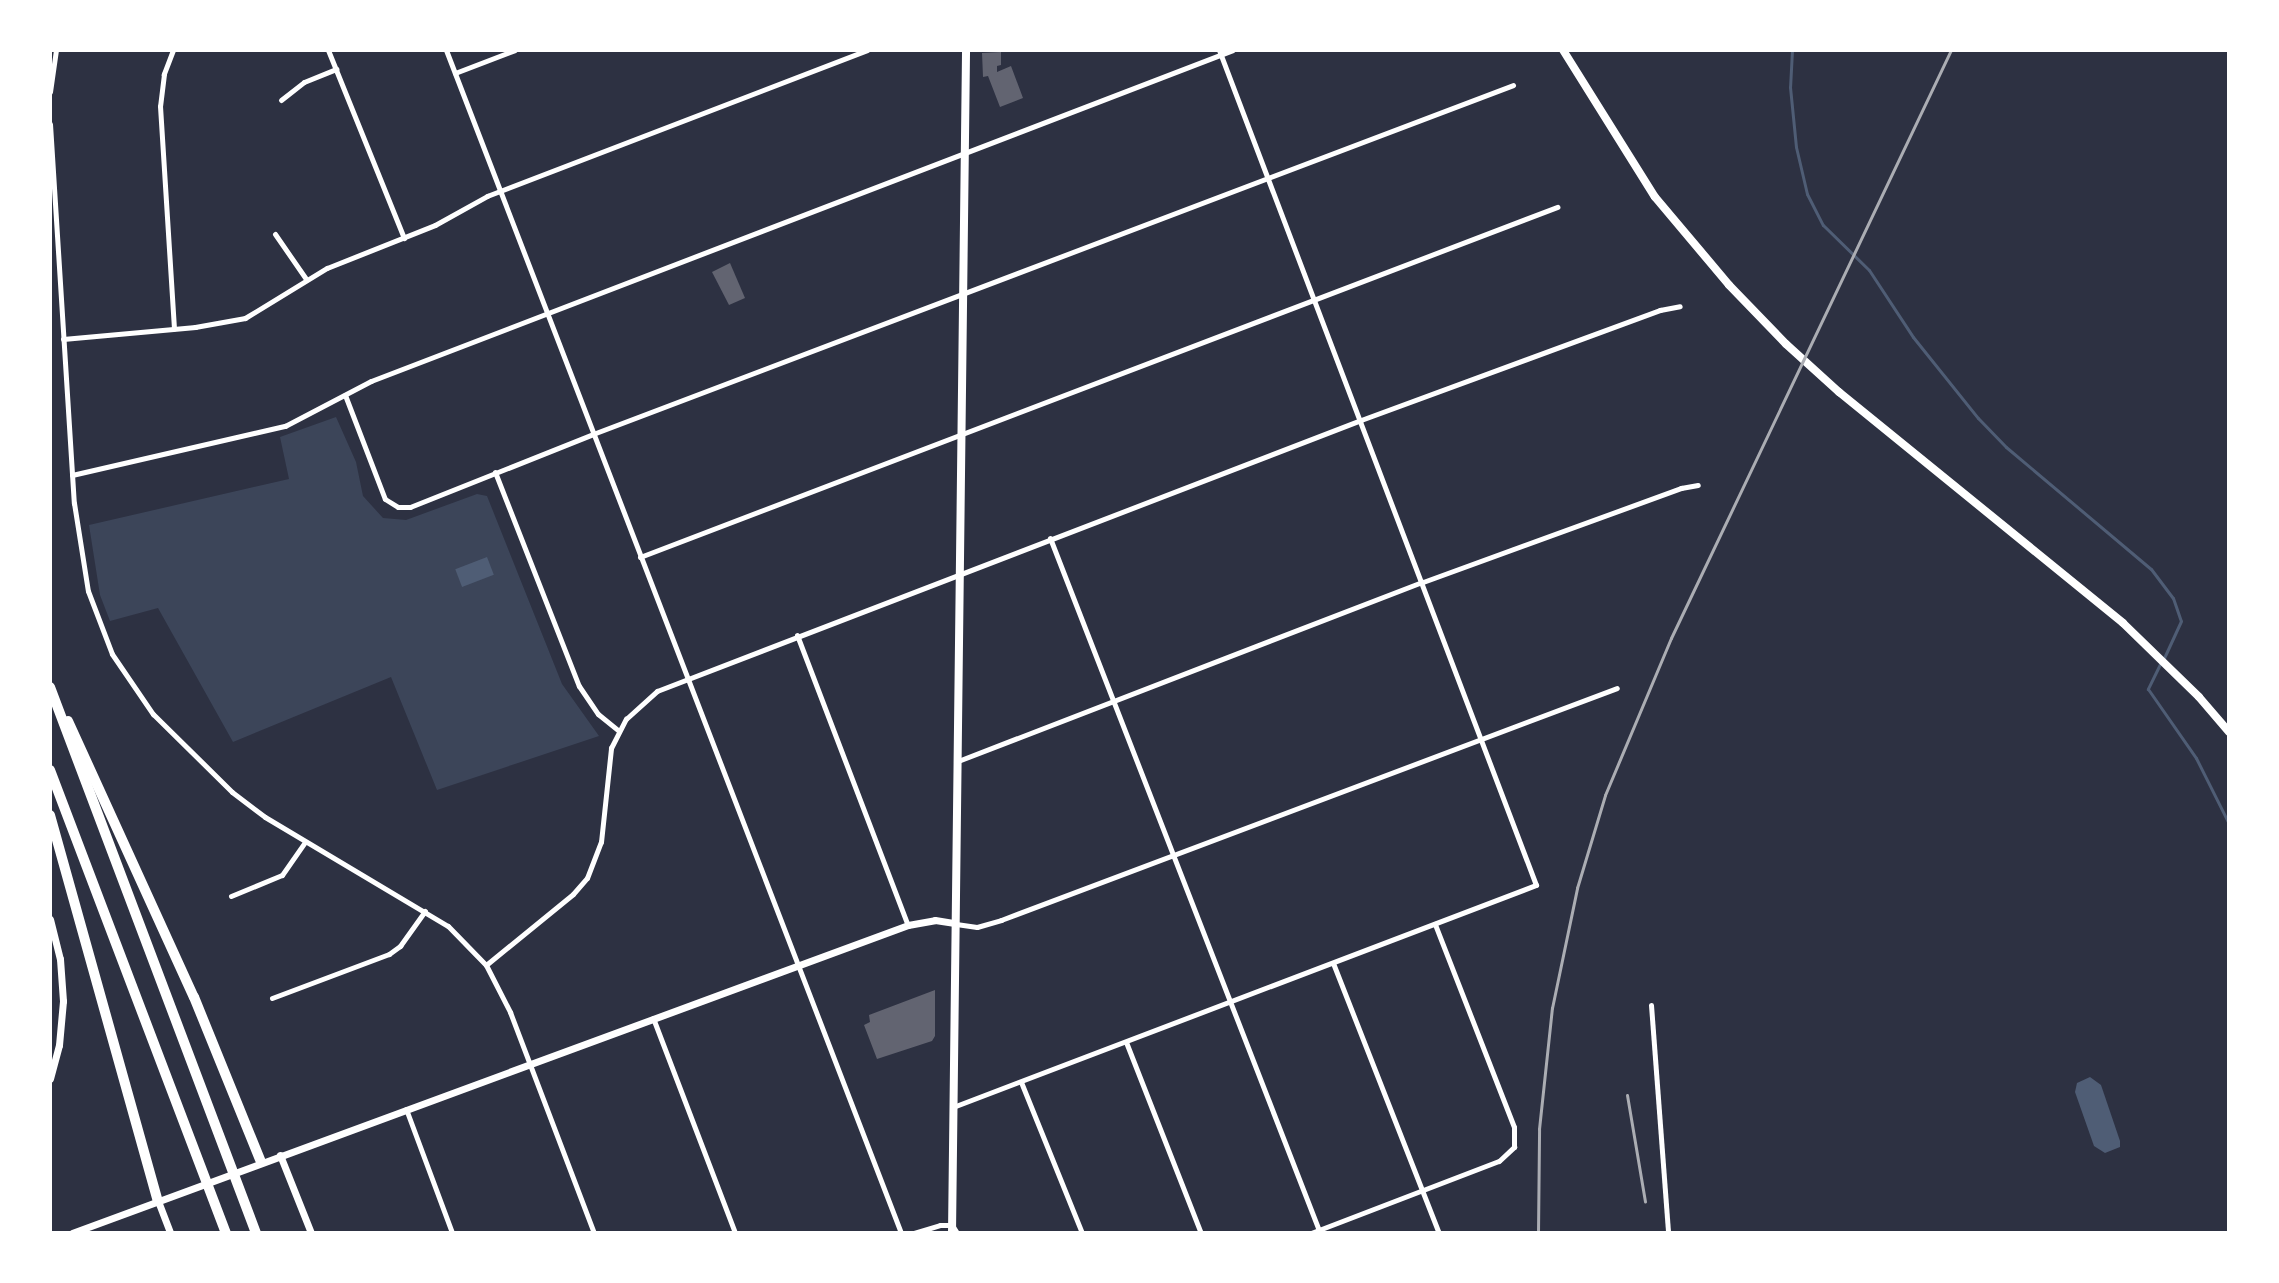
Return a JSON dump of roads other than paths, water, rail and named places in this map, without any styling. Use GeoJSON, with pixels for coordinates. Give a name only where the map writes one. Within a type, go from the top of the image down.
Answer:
{"type":"FeatureCollection","features":[{"type":"Feature","properties":{"kind":"highway"},"geometry":{"type":"LineString","coordinates":[[50,685],[194,997],[257,1163]]}},
{"type":"Feature","properties":{"kind":"highway"},"geometry":{"type":"LineString","coordinates":[[50,685],[256,1233]]}},
{"type":"Feature","properties":{"kind":"highway"},"geometry":{"type":"LineString","coordinates":[[50,770],[226,1233]]}},
{"type":"Feature","properties":{"kind":"highway"},"geometry":{"type":"LineString","coordinates":[[50,815],[163,1199]]}},
{"type":"Feature","properties":{"kind":"main road"},"geometry":{"type":"LineString","coordinates":[[954,1230],[966,50]]}},
{"type":"Feature","properties":{"kind":"main road"},"geometry":{"type":"LineString","coordinates":[[1563,50],[1655,197],[1729,285],[1786,344],[1849,401],[2138,637],[2199,697],[2229,732]]}},
{"type":"Feature","properties":{"kind":"street"},"geometry":{"type":"LineString","coordinates":[[50,92],[56,50]]}},
{"type":"Feature","properties":{"kind":"street"},"geometry":{"type":"LineString","coordinates":[[173,50],[164,74],[160,106],[174,329]]}},
{"type":"Feature","properties":{"kind":"street"},"geometry":{"type":"LineString","coordinates":[[328,50],[404,238]]}},
{"type":"Feature","properties":{"kind":"street"},"geometry":{"type":"LineString","coordinates":[[446,50],[901,1233]]}},
{"type":"Feature","properties":{"kind":"street"},"geometry":{"type":"LineString","coordinates":[[455,73],[515,50]]}},
{"type":"Feature","properties":{"kind":"street"},"geometry":{"type":"LineString","coordinates":[[63,339],[174,329],[245,318],[306,279],[404,238],[500,191],[867,50]]}},
{"type":"Feature","properties":{"kind":"street"},"geometry":{"type":"LineString","coordinates":[[72,475],[285,426],[371,381],[1220,52],[1233,50]]}},
{"type":"Feature","properties":{"kind":"street"},"geometry":{"type":"LineString","coordinates":[[953,1107],[1536,885],[1220,52]]}},
{"type":"Feature","properties":{"kind":"street"},"geometry":{"type":"LineString","coordinates":[[281,100],[304,82],[336,69]]}},
{"type":"Feature","properties":{"kind":"street"},"geometry":{"type":"LineString","coordinates":[[345,395],[382,492],[391,504],[410,507],[593,434],[1513,85]]}},
{"type":"Feature","properties":{"kind":"street"},"geometry":{"type":"LineString","coordinates":[[50,124],[72,475],[88,591],[98,623],[122,671],[153,714],[195,759],[265,817],[448,926],[486,965],[530,1063],[594,1233]]}},
{"type":"Feature","properties":{"kind":"street"},"geometry":{"type":"LineString","coordinates":[[640,557],[1557,207]]}},
{"type":"Feature","properties":{"kind":"street"},"geometry":{"type":"LineString","coordinates":[[275,234],[306,279]]}},
{"type":"Feature","properties":{"kind":"street"},"geometry":{"type":"LineString","coordinates":[[486,965],[573,894],[593,868],[601,842],[607,766],[618,730],[647,697],[687,677],[1361,420],[1660,310],[1680,306]]}},
{"type":"Feature","properties":{"kind":"street"},"geometry":{"type":"LineString","coordinates":[[495,472],[579,686],[598,714],[618,730]]}},
{"type":"Feature","properties":{"kind":"street"},"geometry":{"type":"LineString","coordinates":[[958,761],[1423,582],[1681,488],[1698,485]]}},
{"type":"Feature","properties":{"kind":"street"},"geometry":{"type":"LineString","coordinates":[[1050,538],[1320,1231]]}},
{"type":"Feature","properties":{"kind":"street"},"geometry":{"type":"LineString","coordinates":[[797,635],[908,925]]}},
{"type":"Feature","properties":{"kind":"street"},"geometry":{"type":"LineString","coordinates":[[72,1233],[908,925],[932,920],[977,927],[1001,920],[1617,688]]}},
{"type":"Feature","properties":{"kind":"street"},"geometry":{"type":"LineString","coordinates":[[231,896],[282,875],[305,842]]}},
{"type":"Feature","properties":{"kind":"street"},"geometry":{"type":"LineString","coordinates":[[272,998],[389,954],[406,939],[425,911]]}},
{"type":"Feature","properties":{"kind":"street"},"geometry":{"type":"LineString","coordinates":[[50,919],[60,959],[63,1001],[59,1045],[50,1079]]}},
{"type":"Feature","properties":{"kind":"street"},"geometry":{"type":"LineString","coordinates":[[1311,1233],[1506,1158],[1514,1147],[1514,1127],[1435,924]]}},
{"type":"Feature","properties":{"kind":"street"},"geometry":{"type":"LineString","coordinates":[[1333,963],[1439,1233]]}},
{"type":"Feature","properties":{"kind":"street"},"geometry":{"type":"LineString","coordinates":[[1651,1005],[1668,1233]]}},
{"type":"Feature","properties":{"kind":"street"},"geometry":{"type":"LineString","coordinates":[[653,1018],[735,1233]]}},
{"type":"Feature","properties":{"kind":"street"},"geometry":{"type":"LineString","coordinates":[[1126,1042],[1201,1233]]}},
{"type":"Feature","properties":{"kind":"street"},"geometry":{"type":"LineString","coordinates":[[1021,1082],[1082,1233]]}},
{"type":"Feature","properties":{"kind":"street"},"geometry":{"type":"LineString","coordinates":[[406,1109],[452,1233]]}},
{"type":"Feature","properties":{"kind":"street"},"geometry":{"type":"LineString","coordinates":[[280,1155],[311,1233]]}},
{"type":"Feature","properties":{"kind":"street"},"geometry":{"type":"LineString","coordinates":[[163,1199],[170,1233]]}},
{"type":"Feature","properties":{"kind":"street"},"geometry":{"type":"LineString","coordinates":[[914,1233],[940,1225],[954,1230]]}},
{"type":"Feature","properties":{"kind":"waterway"},"geometry":{"type":"LineString","coordinates":[[1792,50],[1790,87],[1796,147],[1807,194],[1823,225],[1869,270],[1913,337],[1978,418],[2006,447],[2151,569],[2173,598],[2181,621],[2164,658]]}},
{"type":"Feature","properties":{"kind":"waterway"},"geometry":{"type":"LineString","coordinates":[[2160,664],[2148,689],[2196,758],[2229,824]]}},
{"type":"Feature","properties":{"kind":"railway"},"geometry":{"type":"LineString","coordinates":[[1538,1233],[1539,1129],[1552,1008],[1577,888],[1605,795],[1671,638],[1951,50]]}},
{"type":"Feature","properties":{"kind":"railway"},"geometry":{"type":"LineString","coordinates":[[1627,1095],[1645,1201]]}}]}
